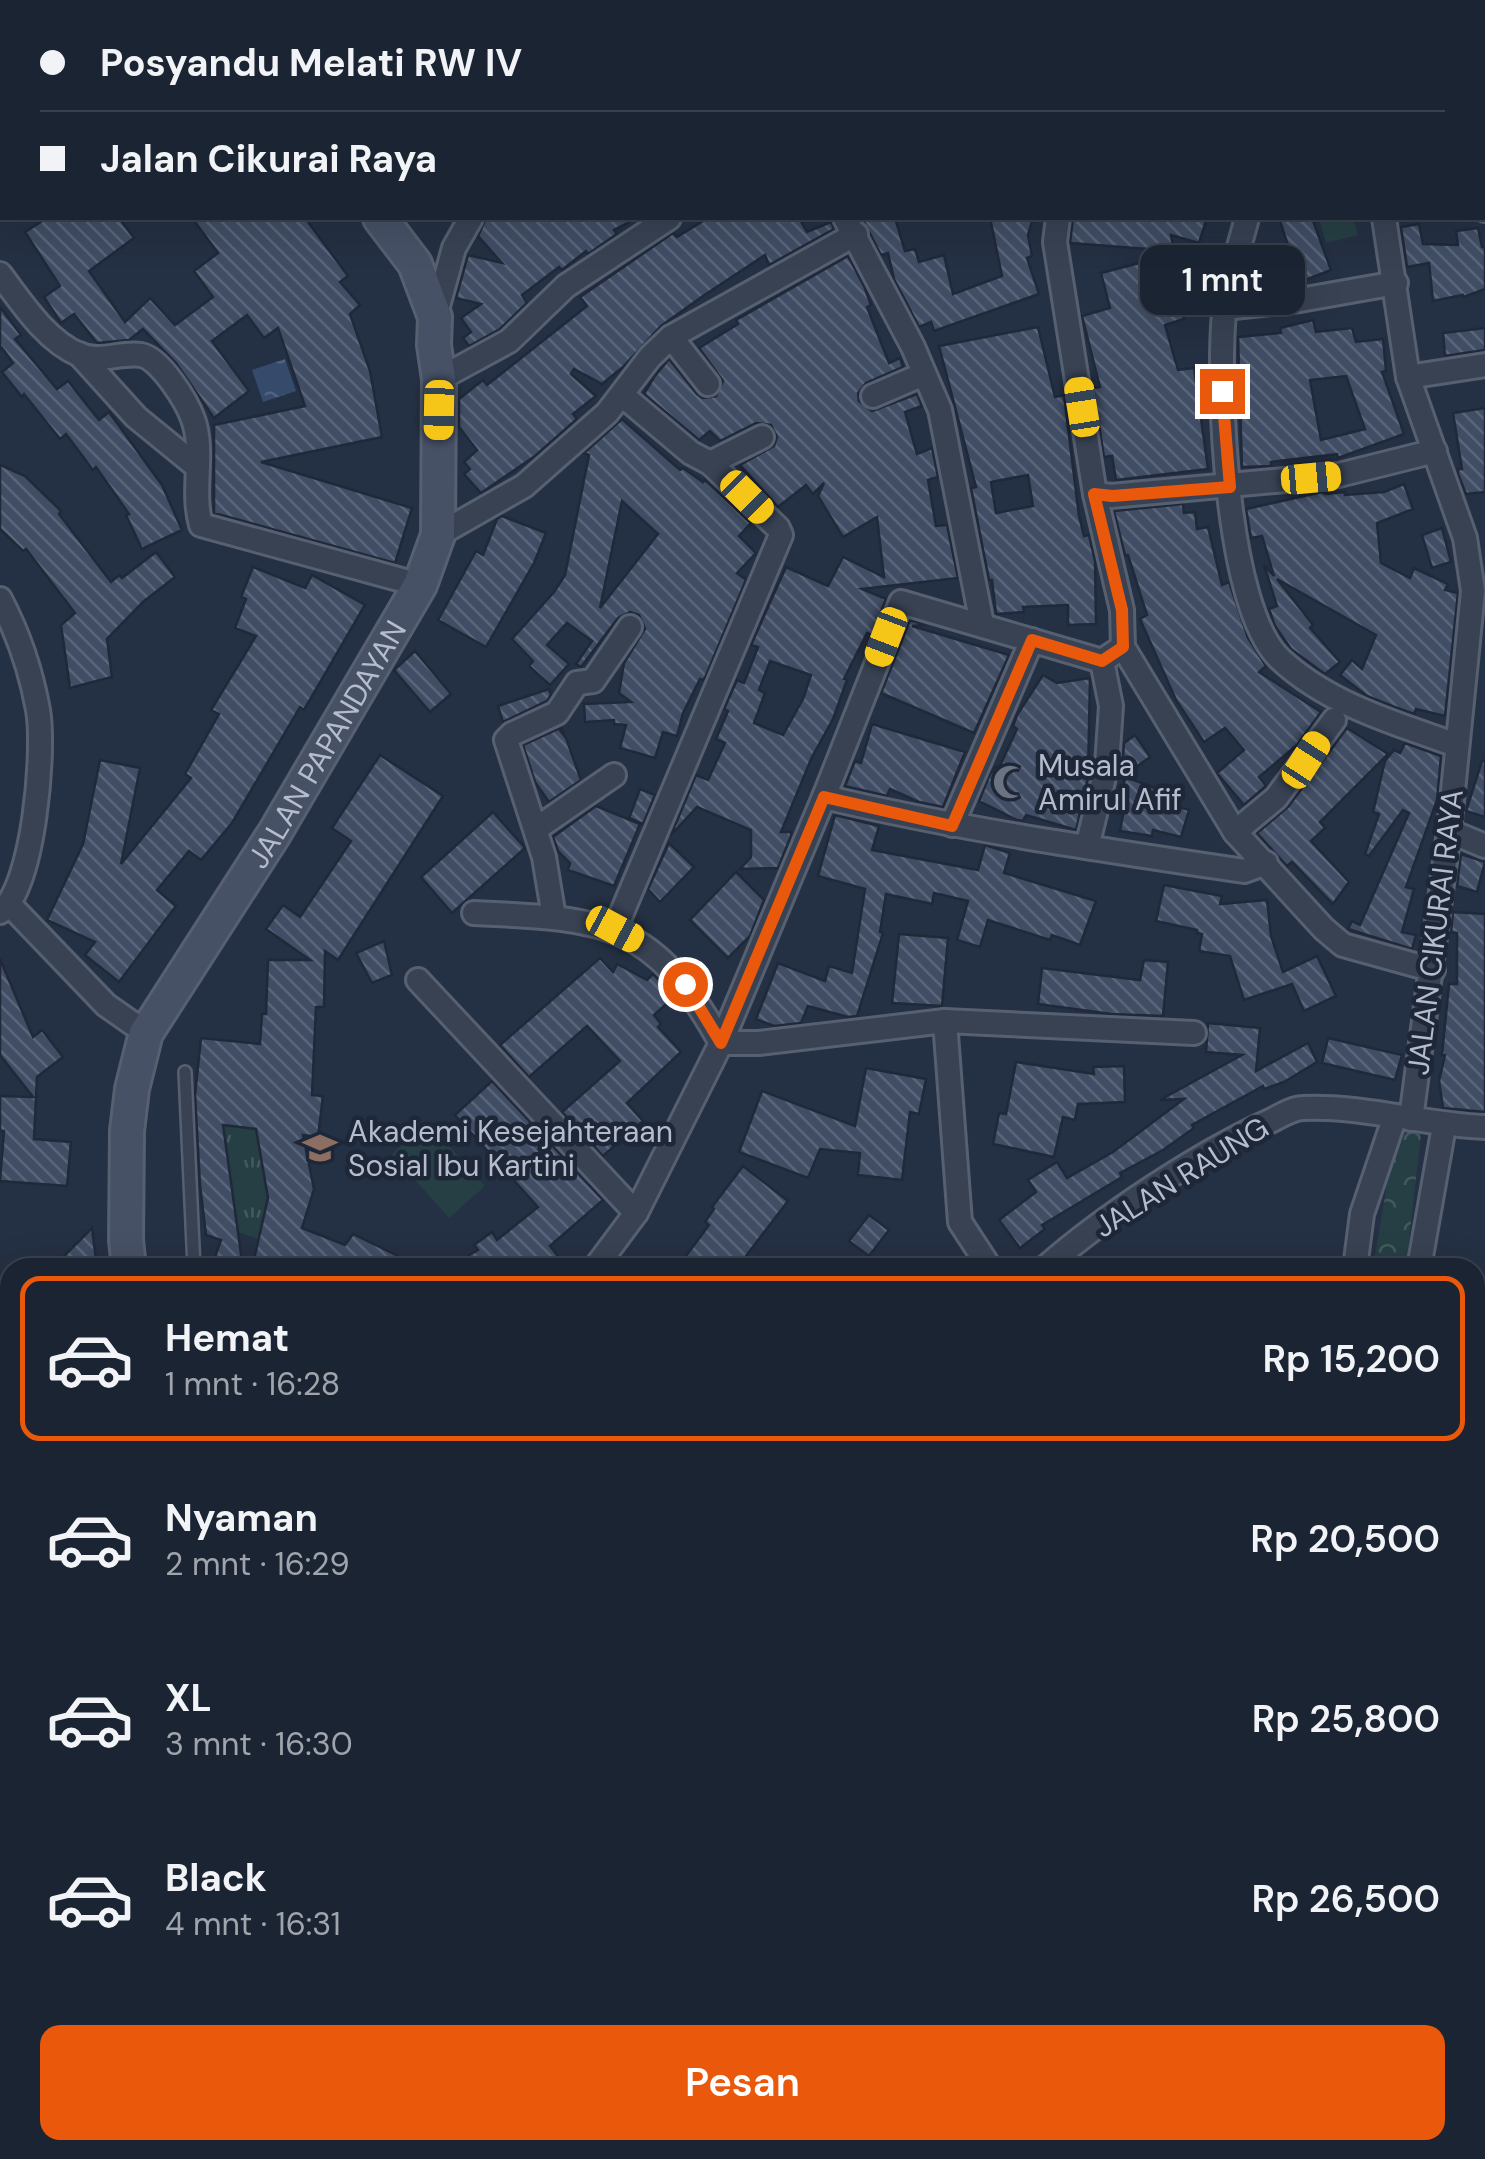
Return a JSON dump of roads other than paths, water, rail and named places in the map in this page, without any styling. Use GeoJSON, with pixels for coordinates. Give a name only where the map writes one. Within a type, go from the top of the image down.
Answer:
{"type":"FeatureCollection","features":[{"type":"Feature","properties":{"kind":"main road","name":"JALAN PAPANDAYAN"},"geometry":{"type":"LineString","coordinates":[[129,1258],[126,1131],[146,1033],[274,834],[420,585],[438,535],[440,379],[434,346],[435,317],[415,264],[382,220]]}},
{"type":"Feature","properties":{"kind":"street"},"geometry":{"type":"LineString","coordinates":[[435,317],[454,248],[470,220]]}},
{"type":"Feature","properties":{"kind":"street"},"geometry":{"type":"LineString","coordinates":[[440,379],[509,341],[566,286],[666,220]]}},
{"type":"Feature","properties":{"kind":"street"},"geometry":{"type":"LineString","coordinates":[[1058,220],[1055,242],[1094,494],[1122,610],[1123,647],[1234,832],[1324,929],[1344,944],[1433,970]]}},
{"type":"Feature","properties":{"kind":"street","name":"JALAN CIKURAI RAYA"},"geometry":{"type":"LineString","coordinates":[[1246,220],[1224,308],[1221,364],[1224,445],[1241,572],[1253,616],[1278,658],[1318,686],[1375,717],[1457,744]]}},
{"type":"Feature","properties":{"kind":"street","name":"JALAN CIKURAI RAYA"},"geometry":{"type":"LineString","coordinates":[[1355,1258],[1362,1214],[1418,1077],[1449,831],[1475,536],[1434,450],[1408,376],[1388,220]]}},
{"type":"Feature","properties":{"kind":"street"},"geometry":{"type":"LineString","coordinates":[[438,535],[524,486],[622,396],[650,357],[671,337],[851,226],[940,410],[982,624]]}},
{"type":"Feature","properties":{"kind":"street"},"geometry":{"type":"LineString","coordinates":[[0,274],[30,314],[78,354],[136,417],[196,466]]}},
{"type":"Feature","properties":{"kind":"street"},"geometry":{"type":"LineString","coordinates":[[1224,308],[1300,300],[1396,282]]}},
{"type":"Feature","properties":{"kind":"street"},"geometry":{"type":"LineString","coordinates":[[671,337],[708,384]]}},
{"type":"Feature","properties":{"kind":"street"},"geometry":{"type":"LineString","coordinates":[[78,354],[99,359],[140,355],[160,368],[194,420],[195,492],[203,526],[420,585]]}},
{"type":"Feature","properties":{"kind":"street"},"geometry":{"type":"LineString","coordinates":[[1408,376],[1485,365]]}},
{"type":"Feature","properties":{"kind":"street"},"geometry":{"type":"LineString","coordinates":[[873,396],[924,374]]}},
{"type":"Feature","properties":{"kind":"street"},"geometry":{"type":"LineString","coordinates":[[615,929],[780,544],[778,528],[710,463],[691,453],[622,396]]}},
{"type":"Feature","properties":{"kind":"street"},"geometry":{"type":"LineString","coordinates":[[710,463],[762,438]]}},
{"type":"Feature","properties":{"kind":"street"},"geometry":{"type":"LineString","coordinates":[[1094,494],[1112,496],[1339,476],[1434,450]]}},
{"type":"Feature","properties":{"kind":"street"},"geometry":{"type":"LineString","coordinates":[[0,599],[26,662],[39,713],[36,814],[21,876],[5,909],[106,1005],[146,1033]]}},
{"type":"Feature","properties":{"kind":"street"},"geometry":{"type":"LineString","coordinates":[[603,1258],[636,1214],[721,1043],[824,797],[898,605],[904,601],[1102,661]]}},
{"type":"Feature","properties":{"kind":"street"},"geometry":{"type":"LineString","coordinates":[[554,916],[536,829],[507,738],[557,713],[575,684],[593,682],[630,627]]}},
{"type":"Feature","properties":{"kind":"street"},"geometry":{"type":"LineString","coordinates":[[952,826],[1032,640]]}},
{"type":"Feature","properties":{"kind":"street"},"geometry":{"type":"LineString","coordinates":[[1102,661],[1123,647]]}},
{"type":"Feature","properties":{"kind":"street"},"geometry":{"type":"LineString","coordinates":[[1087,847],[1107,764],[1111,706],[1102,661]]}},
{"type":"Feature","properties":{"kind":"street"},"geometry":{"type":"LineString","coordinates":[[1234,832],[1276,798],[1334,720]]}},
{"type":"Feature","properties":{"kind":"street"},"geometry":{"type":"LineString","coordinates":[[536,829],[614,775]]}},
{"type":"Feature","properties":{"kind":"street"},"geometry":{"type":"LineString","coordinates":[[824,797],[952,826],[1087,847],[1244,870],[1255,870],[1266,863]]}},
{"type":"Feature","properties":{"kind":"street"},"geometry":{"type":"LineString","coordinates":[[1449,831],[1485,846]]}},
{"type":"Feature","properties":{"kind":"street"},"geometry":{"type":"LineString","coordinates":[[474,913],[554,916],[615,929],[646,946],[671,968],[721,1043]]}},
{"type":"Feature","properties":{"kind":"street"},"geometry":{"type":"LineString","coordinates":[[418,980],[636,1214]]}},
{"type":"Feature","properties":{"kind":"street"},"geometry":{"type":"LineString","coordinates":[[721,1043],[759,1043],[944,1021],[1194,1033]]}},
{"type":"Feature","properties":{"kind":"street"},"geometry":{"type":"LineString","coordinates":[[944,1021],[960,1222],[983,1258]]}},
{"type":"Feature","properties":{"kind":"street","name":"JALAN RAUNG"},"geometry":{"type":"LineString","coordinates":[[1059,1258],[1140,1198],[1243,1133],[1300,1107],[1444,1126],[1485,1127]]}},
{"type":"Feature","properties":{"kind":"street"},"geometry":{"type":"LineString","coordinates":[[1421,1258],[1444,1126]]}},
{"type":"Feature","properties":{"kind":"lane"},"geometry":{"type":"LineString","coordinates":[[185,1072],[194,1258]]}},
{"type":"Feature","properties":{"kind":"water"},"geometry":{"type":"Polygon","coordinates":[[[285,359],[296,391],[263,402],[252,370],[285,359]]]}},
{"type":"Feature","properties":{"kind":"place","name":"Musala Amirul Afif"},"geometry":{"type":"Point","coordinates":[1010,782]}},
{"type":"Feature","properties":{"kind":"place","name":"Akademi Kesejahteraan Sosial Ibu Kartini"},"geometry":{"type":"Point","coordinates":[320,1148]}}]}
